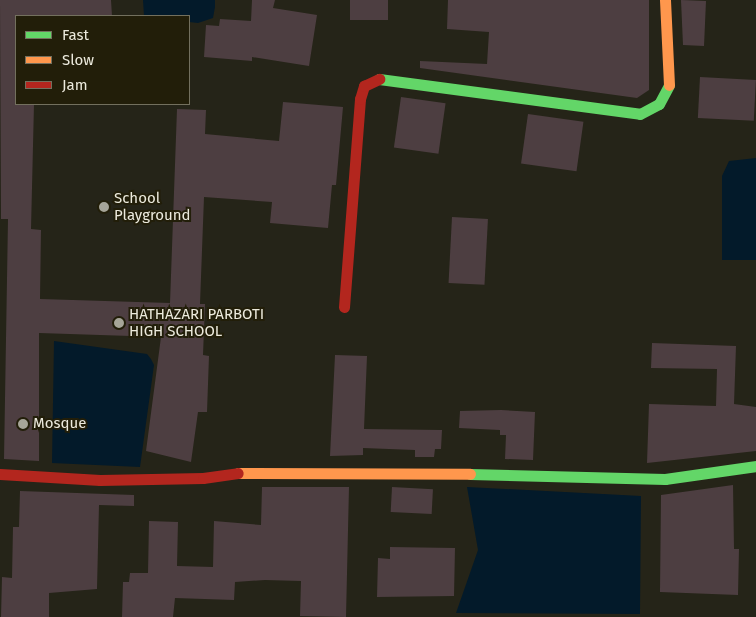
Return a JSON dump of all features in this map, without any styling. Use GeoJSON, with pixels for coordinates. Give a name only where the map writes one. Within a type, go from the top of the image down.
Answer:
{"type":"FeatureCollection","features":[{"type":"Feature","properties":{"kind":"street"},"geometry":{"type":"LineString","coordinates":[[344,307],[360,99],[364,86],[380,78],[640,114],[659,104],[669,87],[665,0]]}},
{"type":"Feature","properties":{"kind":"street"},"geometry":{"type":"LineString","coordinates":[[0,474],[100,480],[203,478],[247,472],[361,471],[664,479],[756,466]]}},
{"type":"Feature","properties":{"kind":"water"},"geometry":{"type":"Polygon","coordinates":[[[143,0],[215,0],[213,18],[198,23],[190,22],[190,15],[144,15],[143,0]]]}},
{"type":"Feature","properties":{"kind":"water"},"geometry":{"type":"Polygon","coordinates":[[[756,158],[756,260],[722,260],[722,176],[729,161],[756,158]]]}},
{"type":"Feature","properties":{"kind":"water"},"geometry":{"type":"Polygon","coordinates":[[[54,341],[147,354],[151,359],[154,365],[140,467],[52,463],[54,341]]]}},
{"type":"Feature","properties":{"kind":"water"},"geometry":{"type":"Polygon","coordinates":[[[467,487],[641,496],[640,614],[456,613],[478,550],[467,487]]]}},
{"type":"Feature","properties":{"kind":"building"},"geometry":{"type":"Polygon","coordinates":[[[0,0],[111,0],[112,15],[15,15],[15,105],[34,105],[31,229],[41,230],[40,299],[170,303],[177,109],[206,110],[205,134],[279,141],[283,102],[343,107],[336,185],[332,185],[328,228],[270,223],[272,202],[204,197],[200,304],[205,304],[203,355],[209,356],[207,412],[198,412],[191,462],[146,451],[161,337],[39,333],[39,461],[4,459],[8,219],[1,219],[0,0]]]}},
{"type":"Feature","properties":{"kind":"building"},"geometry":{"type":"Polygon","coordinates":[[[252,0],[275,0],[273,8],[317,15],[309,66],[252,57],[252,61],[204,57],[206,25],[219,26],[220,19],[251,21],[252,0]]]}},
{"type":"Feature","properties":{"kind":"building"},"geometry":{"type":"Polygon","coordinates":[[[350,0],[388,0],[388,20],[350,20],[350,0]]]}},
{"type":"Feature","properties":{"kind":"building"},"geometry":{"type":"Polygon","coordinates":[[[448,0],[649,0],[649,90],[637,98],[420,68],[420,61],[487,64],[489,32],[447,29],[448,0]]]}},
{"type":"Feature","properties":{"kind":"building"},"geometry":{"type":"Polygon","coordinates":[[[681,0],[706,1],[704,46],[683,45],[681,0]]]}},
{"type":"Feature","properties":{"kind":"building"},"geometry":{"type":"Polygon","coordinates":[[[700,77],[756,80],[754,121],[698,118],[700,77]]]}},
{"type":"Feature","properties":{"kind":"building"},"geometry":{"type":"Polygon","coordinates":[[[401,97],[446,103],[438,154],[394,148],[401,97]]]}},
{"type":"Feature","properties":{"kind":"building"},"geometry":{"type":"Polygon","coordinates":[[[528,114],[583,122],[576,171],[521,164],[528,114]]]}},
{"type":"Feature","properties":{"kind":"building"},"geometry":{"type":"Polygon","coordinates":[[[452,217],[488,219],[484,285],[449,283],[452,217]]]}},
{"type":"Feature","properties":{"kind":"building"},"geometry":{"type":"Polygon","coordinates":[[[652,343],[736,346],[734,404],[756,407],[756,451],[647,463],[649,404],[716,406],[717,369],[651,368],[652,343]]]}},
{"type":"Feature","properties":{"kind":"building"},"geometry":{"type":"Polygon","coordinates":[[[335,355],[367,356],[364,429],[442,430],[441,449],[435,449],[434,457],[415,457],[415,450],[363,448],[363,455],[330,456],[335,355]]]}},
{"type":"Feature","properties":{"kind":"building"},"geometry":{"type":"Polygon","coordinates":[[[501,410],[535,412],[533,460],[505,459],[506,435],[500,435],[500,430],[459,428],[460,411],[501,410]]]}},
{"type":"Feature","properties":{"kind":"building"},"geometry":{"type":"Polygon","coordinates":[[[733,485],[734,549],[739,549],[738,595],[660,592],[661,495],[733,485]]]}},
{"type":"Feature","properties":{"kind":"building"},"geometry":{"type":"Polygon","coordinates":[[[262,487],[349,487],[346,617],[300,616],[301,581],[265,580],[235,582],[234,600],[175,598],[173,617],[122,617],[123,582],[129,582],[130,573],[148,573],[149,521],[178,522],[177,566],[213,567],[214,521],[261,525],[262,487]]]}},
{"type":"Feature","properties":{"kind":"building"},"geometry":{"type":"Polygon","coordinates":[[[392,487],[433,489],[432,514],[391,512],[392,487]]]}},
{"type":"Feature","properties":{"kind":"building"},"geometry":{"type":"Polygon","coordinates":[[[20,491],[134,495],[134,506],[99,505],[97,589],[49,593],[49,617],[1,617],[2,577],[12,578],[13,527],[19,527],[20,491]]]}},
{"type":"Feature","properties":{"kind":"building"},"geometry":{"type":"Polygon","coordinates":[[[390,547],[455,548],[454,596],[377,597],[378,558],[390,559],[390,547]]]}},
{"type":"Feature","properties":{"kind":"traffic: fast"},"geometry":{"type":"LineString","coordinates":[[379,79],[640,114],[659,104],[669,85]]}},
{"type":"Feature","properties":{"kind":"traffic: fast"},"geometry":{"type":"LineString","coordinates":[[470,474],[665,479],[756,466]]}},
{"type":"Feature","properties":{"kind":"traffic: slow"},"geometry":{"type":"LineString","coordinates":[[665,0],[669,85]]}},
{"type":"Feature","properties":{"kind":"traffic: slow"},"geometry":{"type":"LineString","coordinates":[[238,473],[470,474]]}},
{"type":"Feature","properties":{"kind":"traffic: jam"},"geometry":{"type":"LineString","coordinates":[[344,307],[360,99],[364,86],[379,79]]}},
{"type":"Feature","properties":{"kind":"traffic: jam"},"geometry":{"type":"LineString","coordinates":[[0,474],[100,480],[203,478],[238,473]]}},
{"type":"Feature","properties":{"kind":"place","name":"School Playground"},"geometry":{"type":"Point","coordinates":[104,207]}},
{"type":"Feature","properties":{"kind":"place","name":"HATHAZARI PARBOTI HIGH SCHOOL"},"geometry":{"type":"Point","coordinates":[119,323]}},
{"type":"Feature","properties":{"kind":"place","name":"Mosque"},"geometry":{"type":"Point","coordinates":[23,424]}}]}
